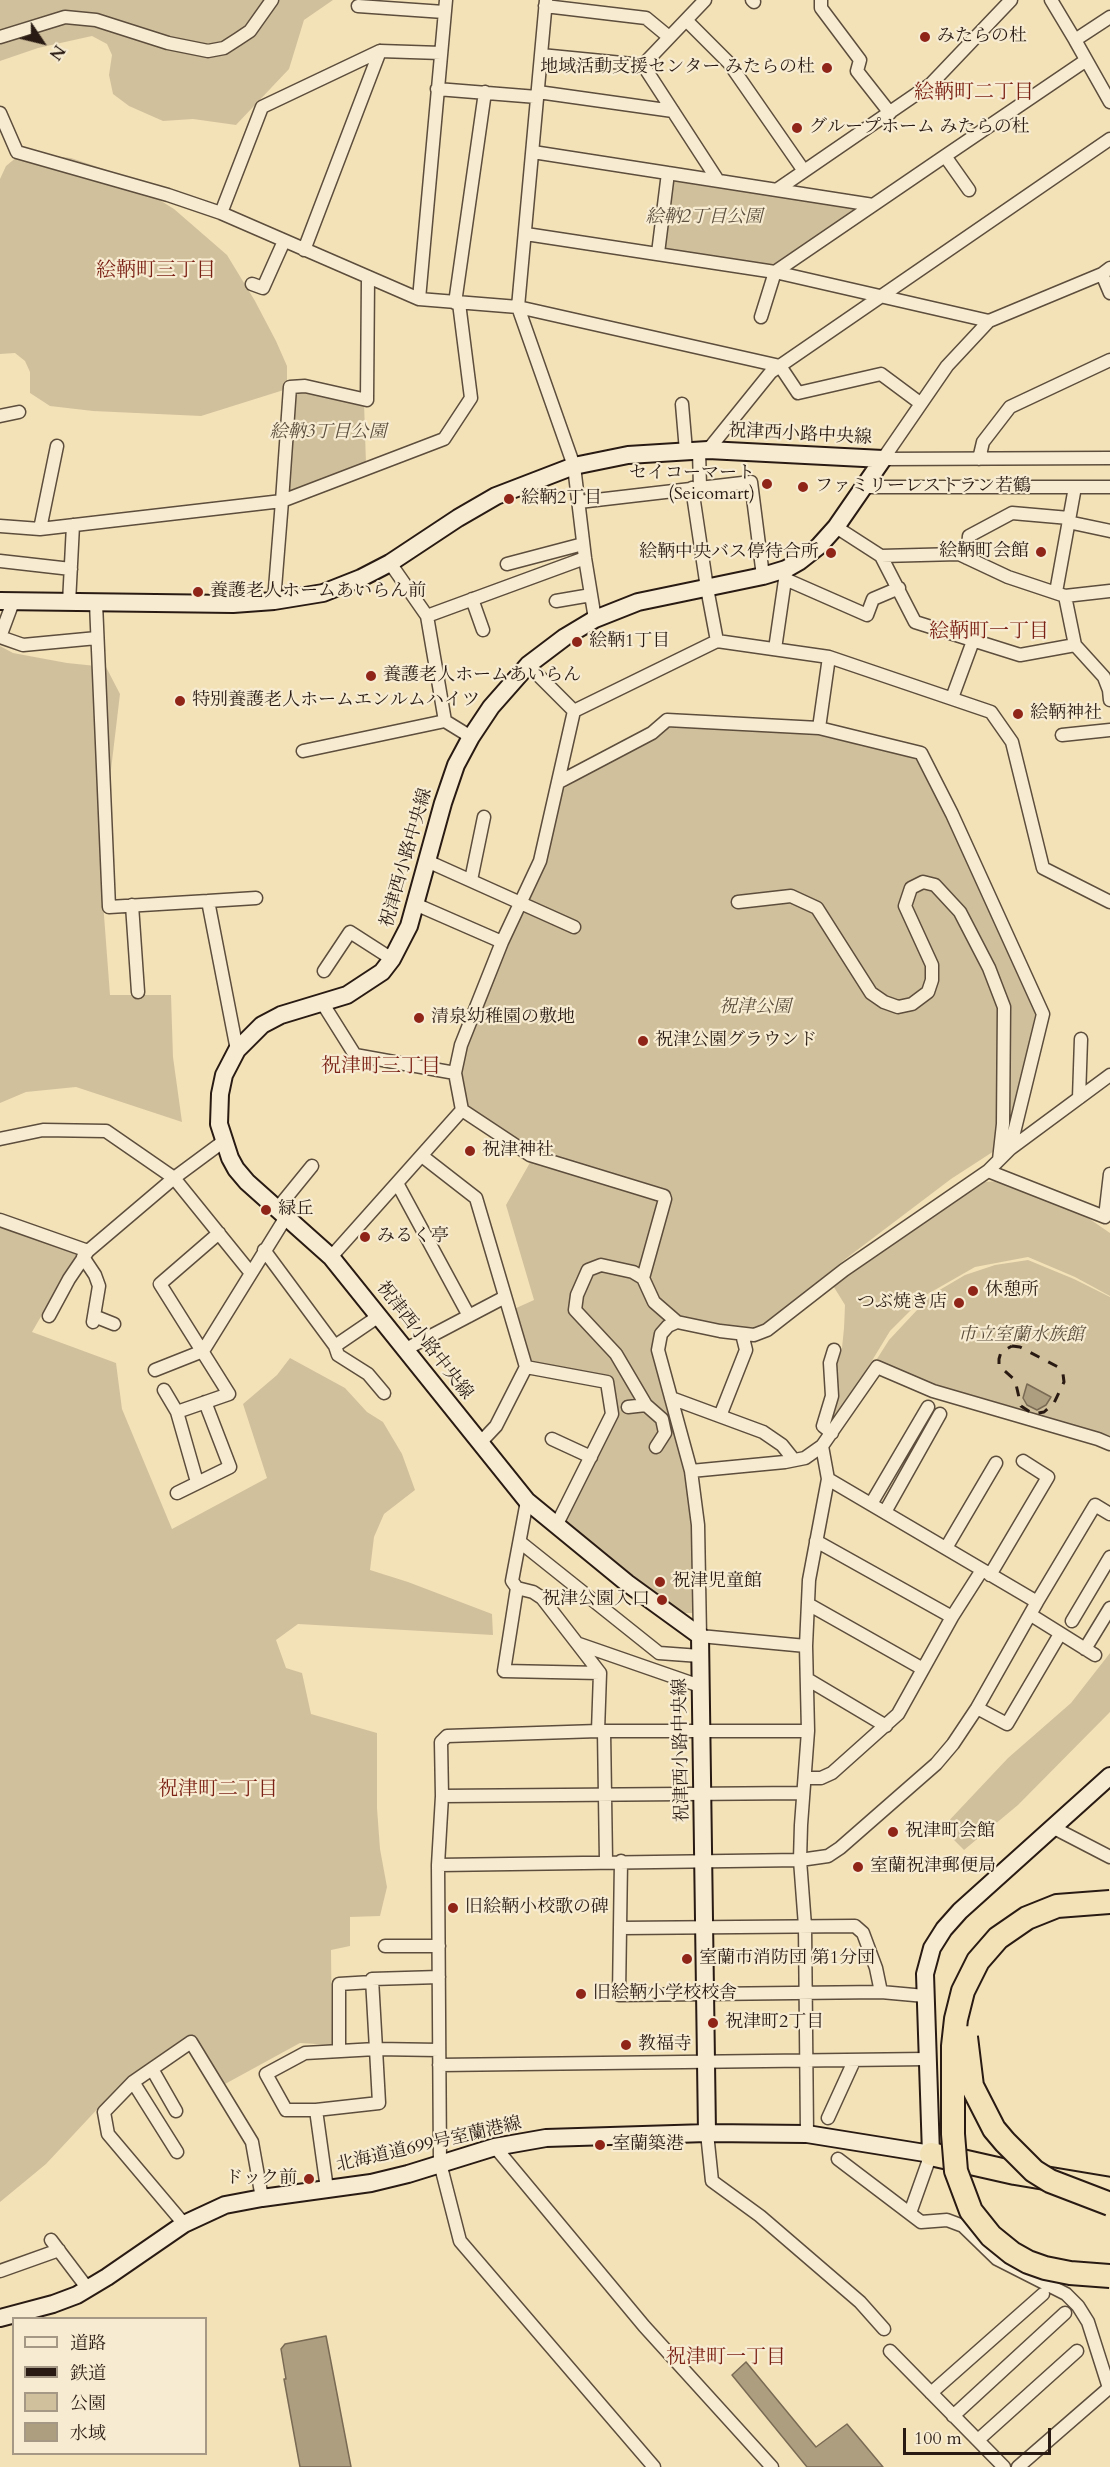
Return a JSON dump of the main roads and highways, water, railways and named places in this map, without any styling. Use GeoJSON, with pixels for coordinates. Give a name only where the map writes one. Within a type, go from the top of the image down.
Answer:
{"type":"FeatureCollection","features":[{"type":"Feature","properties":{"kind":"highway"},"geometry":{"type":"LineString","coordinates":[[1110,1902],[1057,1906],[1027,1918],[998,1938],[978,1961],[963,1991],[956,2019],[953,2087],[956,2171],[971,2211],[981,2224],[1007,2249],[1028,2262],[1070,2273],[1110,2276]]}},
{"type":"Feature","properties":{"kind":"highway"},"geometry":{"type":"LineString","coordinates":[[1110,1913],[1073,1915],[1051,1920],[1031,1929],[1010,1943],[992,1959],[974,1991],[965,2041],[972,2086],[988,2120],[1005,2142],[1034,2171],[1050,2181],[1110,2204]]}},
{"type":"Feature","properties":{"kind":"highway"},"geometry":{"type":"LineString","coordinates":[[931,2154],[1110,2178]]}},
{"type":"Feature","properties":{"kind":"highway"},"geometry":{"type":"LineString","coordinates":[[931,2154],[1110,2189]]}},
{"type":"Feature","properties":{"kind":"main road","name":"祝津西小路中央線"},"geometry":{"type":"LineString","coordinates":[[7,602],[185,605],[274,601],[323,593],[361,578],[390,563],[496,496],[574,466],[628,455],[698,451],[882,459],[836,527],[819,546],[786,574],[762,576],[638,602],[596,619],[565,637],[528,665],[501,693],[471,737],[447,788],[409,926],[392,959],[371,981],[347,995],[273,1019],[262,1025],[237,1050],[224,1075],[220,1094],[219,1124],[236,1168],[247,1182],[331,1257],[528,1501],[627,1583],[700,1636],[702,1927],[707,2133]]}},
{"type":"Feature","properties":{"kind":"main road"},"geometry":{"type":"LineString","coordinates":[[931,2154],[925,1974],[932,1948],[944,1929],[960,1911],[1110,1776]]}},
{"type":"Feature","properties":{"kind":"main road","name":"北海道道699号室蘭港線"},"geometry":{"type":"LineString","coordinates":[[0,2318],[53,2304],[88,2289],[184,2224],[212,2210],[262,2198],[371,2183],[495,2147],[546,2138],[707,2133],[807,2134],[931,2154]]}},
{"type":"Feature","properties":{"kind":"water"},"geometry":{"type":"Polygon","coordinates":[[[1027,1384],[1051,1397],[1046,1405],[1037,1410],[1027,1405],[1023,1398],[1027,1384]]]}},
{"type":"Feature","properties":{"kind":"water"},"geometry":{"type":"Polygon","coordinates":[[[326,2336],[351,2467],[300,2467],[284,2379],[286,2379],[281,2349],[285,2344],[326,2336]]]}},
{"type":"Feature","properties":{"kind":"water"},"geometry":{"type":"Polygon","coordinates":[[[746,2362],[816,2447],[847,2424],[883,2467],[807,2467],[732,2375],[746,2362]]]}},
{"type":"Feature","properties":{"kind":"railway"},"geometry":{"type":"LineString","coordinates":[[1012,1346],[1020,1347],[1058,1367],[1063,1374],[1064,1382],[1054,1403],[1044,1412],[1033,1414],[1021,1406],[1015,1380],[999,1366],[1001,1352],[1012,1346]]}},
{"type":"Feature","properties":{"kind":"place","name":"みたらの杜"},"geometry":{"type":"Point","coordinates":[925,37]}},
{"type":"Feature","properties":{"kind":"place","name":"地域活動支援センター みたらの杜"},"geometry":{"type":"Point","coordinates":[827,68]}},
{"type":"Feature","properties":{"kind":"place","name":"グループホーム みたらの杜"},"geometry":{"type":"Point","coordinates":[797,128]}},
{"type":"Feature","properties":{"kind":"place","name":"セイコーマート (Seicomart)"},"geometry":{"type":"Point","coordinates":[767,484]}},
{"type":"Feature","properties":{"kind":"place","name":"ファミリーレストラン若鶴"},"geometry":{"type":"Point","coordinates":[803,487]}},
{"type":"Feature","properties":{"kind":"place","name":"絵鞆2丁目"},"geometry":{"type":"Point","coordinates":[509,499]}},
{"type":"Feature","properties":{"kind":"place","name":"絵鞆町会館"},"geometry":{"type":"Point","coordinates":[1041,552]}},
{"type":"Feature","properties":{"kind":"place","name":"絵鞆中央バス停待合所"},"geometry":{"type":"Point","coordinates":[831,553]}},
{"type":"Feature","properties":{"kind":"place","name":"養護老人ホームあいらん前"},"geometry":{"type":"Point","coordinates":[198,592]}},
{"type":"Feature","properties":{"kind":"place","name":"絵鞆1丁目"},"geometry":{"type":"Point","coordinates":[577,642]}},
{"type":"Feature","properties":{"kind":"place","name":"養護老人ホームあいらん"},"geometry":{"type":"Point","coordinates":[371,676]}},
{"type":"Feature","properties":{"kind":"place","name":"特別養護老人ホームエンルムハイツ"},"geometry":{"type":"Point","coordinates":[180,701]}},
{"type":"Feature","properties":{"kind":"place","name":"絵鞆神社"},"geometry":{"type":"Point","coordinates":[1018,714]}},
{"type":"Feature","properties":{"kind":"place","name":"清泉幼稚園の敷地"},"geometry":{"type":"Point","coordinates":[419,1018]}},
{"type":"Feature","properties":{"kind":"place","name":"祝津公園グラウンド"},"geometry":{"type":"Point","coordinates":[643,1041]}},
{"type":"Feature","properties":{"kind":"place","name":"祝津神社"},"geometry":{"type":"Point","coordinates":[470,1151]}},
{"type":"Feature","properties":{"kind":"place","name":"緑丘"},"geometry":{"type":"Point","coordinates":[266,1210]}},
{"type":"Feature","properties":{"kind":"place","name":"みるく亭"},"geometry":{"type":"Point","coordinates":[365,1237]}},
{"type":"Feature","properties":{"kind":"place","name":"休憩所"},"geometry":{"type":"Point","coordinates":[973,1291]}},
{"type":"Feature","properties":{"kind":"place","name":"つぶ焼き店"},"geometry":{"type":"Point","coordinates":[959,1303]}},
{"type":"Feature","properties":{"kind":"place","name":"祝津児童館"},"geometry":{"type":"Point","coordinates":[660,1582]}},
{"type":"Feature","properties":{"kind":"place","name":"祝津公園入口"},"geometry":{"type":"Point","coordinates":[662,1600]}},
{"type":"Feature","properties":{"kind":"place","name":"祝津町会館"},"geometry":{"type":"Point","coordinates":[893,1832]}},
{"type":"Feature","properties":{"kind":"place","name":"室蘭祝津郵便局"},"geometry":{"type":"Point","coordinates":[858,1867]}},
{"type":"Feature","properties":{"kind":"place","name":"旧絵鞆小校歌の碑"},"geometry":{"type":"Point","coordinates":[453,1908]}},
{"type":"Feature","properties":{"kind":"place","name":"室蘭市消防団 第1分団"},"geometry":{"type":"Point","coordinates":[687,1959]}},
{"type":"Feature","properties":{"kind":"place","name":"旧絵鞆小学校校舎"},"geometry":{"type":"Point","coordinates":[581,1994]}},
{"type":"Feature","properties":{"kind":"place","name":"祝津町2丁目"},"geometry":{"type":"Point","coordinates":[713,2023]}},
{"type":"Feature","properties":{"kind":"place","name":"教福寺"},"geometry":{"type":"Point","coordinates":[626,2045]}},
{"type":"Feature","properties":{"kind":"place","name":"室蘭築港"},"geometry":{"type":"Point","coordinates":[600,2145]}},
{"type":"Feature","properties":{"kind":"place","name":"ドック前"},"geometry":{"type":"Point","coordinates":[309,2179]}},
{"type":"Feature","properties":{"kind":"district","name":"絵鞆町二丁目"},"geometry":{"type":"Point","coordinates":[974,93]}},
{"type":"Feature","properties":{"kind":"district","name":"絵鞆町三丁目"},"geometry":{"type":"Point","coordinates":[156,271]}},
{"type":"Feature","properties":{"kind":"district","name":"絵鞆町一丁目"},"geometry":{"type":"Point","coordinates":[989,632]}},
{"type":"Feature","properties":{"kind":"district","name":"祝津町三丁目"},"geometry":{"type":"Point","coordinates":[381,1067]}},
{"type":"Feature","properties":{"kind":"district","name":"祝津町二丁目"},"geometry":{"type":"Point","coordinates":[218,1790]}},
{"type":"Feature","properties":{"kind":"district","name":"祝津町一丁目"},"geometry":{"type":"Point","coordinates":[726,2358]}},
{"type":"Feature","properties":{"kind":"park label","name":"絵靹2丁目公園"},"geometry":{"type":"Point","coordinates":[704,218]}},
{"type":"Feature","properties":{"kind":"park label","name":"絵靹3丁目公園"},"geometry":{"type":"Point","coordinates":[328,433]}},
{"type":"Feature","properties":{"kind":"park label","name":"祝津公園"},"geometry":{"type":"Point","coordinates":[755,1008]}},
{"type":"Feature","properties":{"kind":"park label","name":"市立室蘭水族館"},"geometry":{"type":"Point","coordinates":[1021,1336]}}]}
